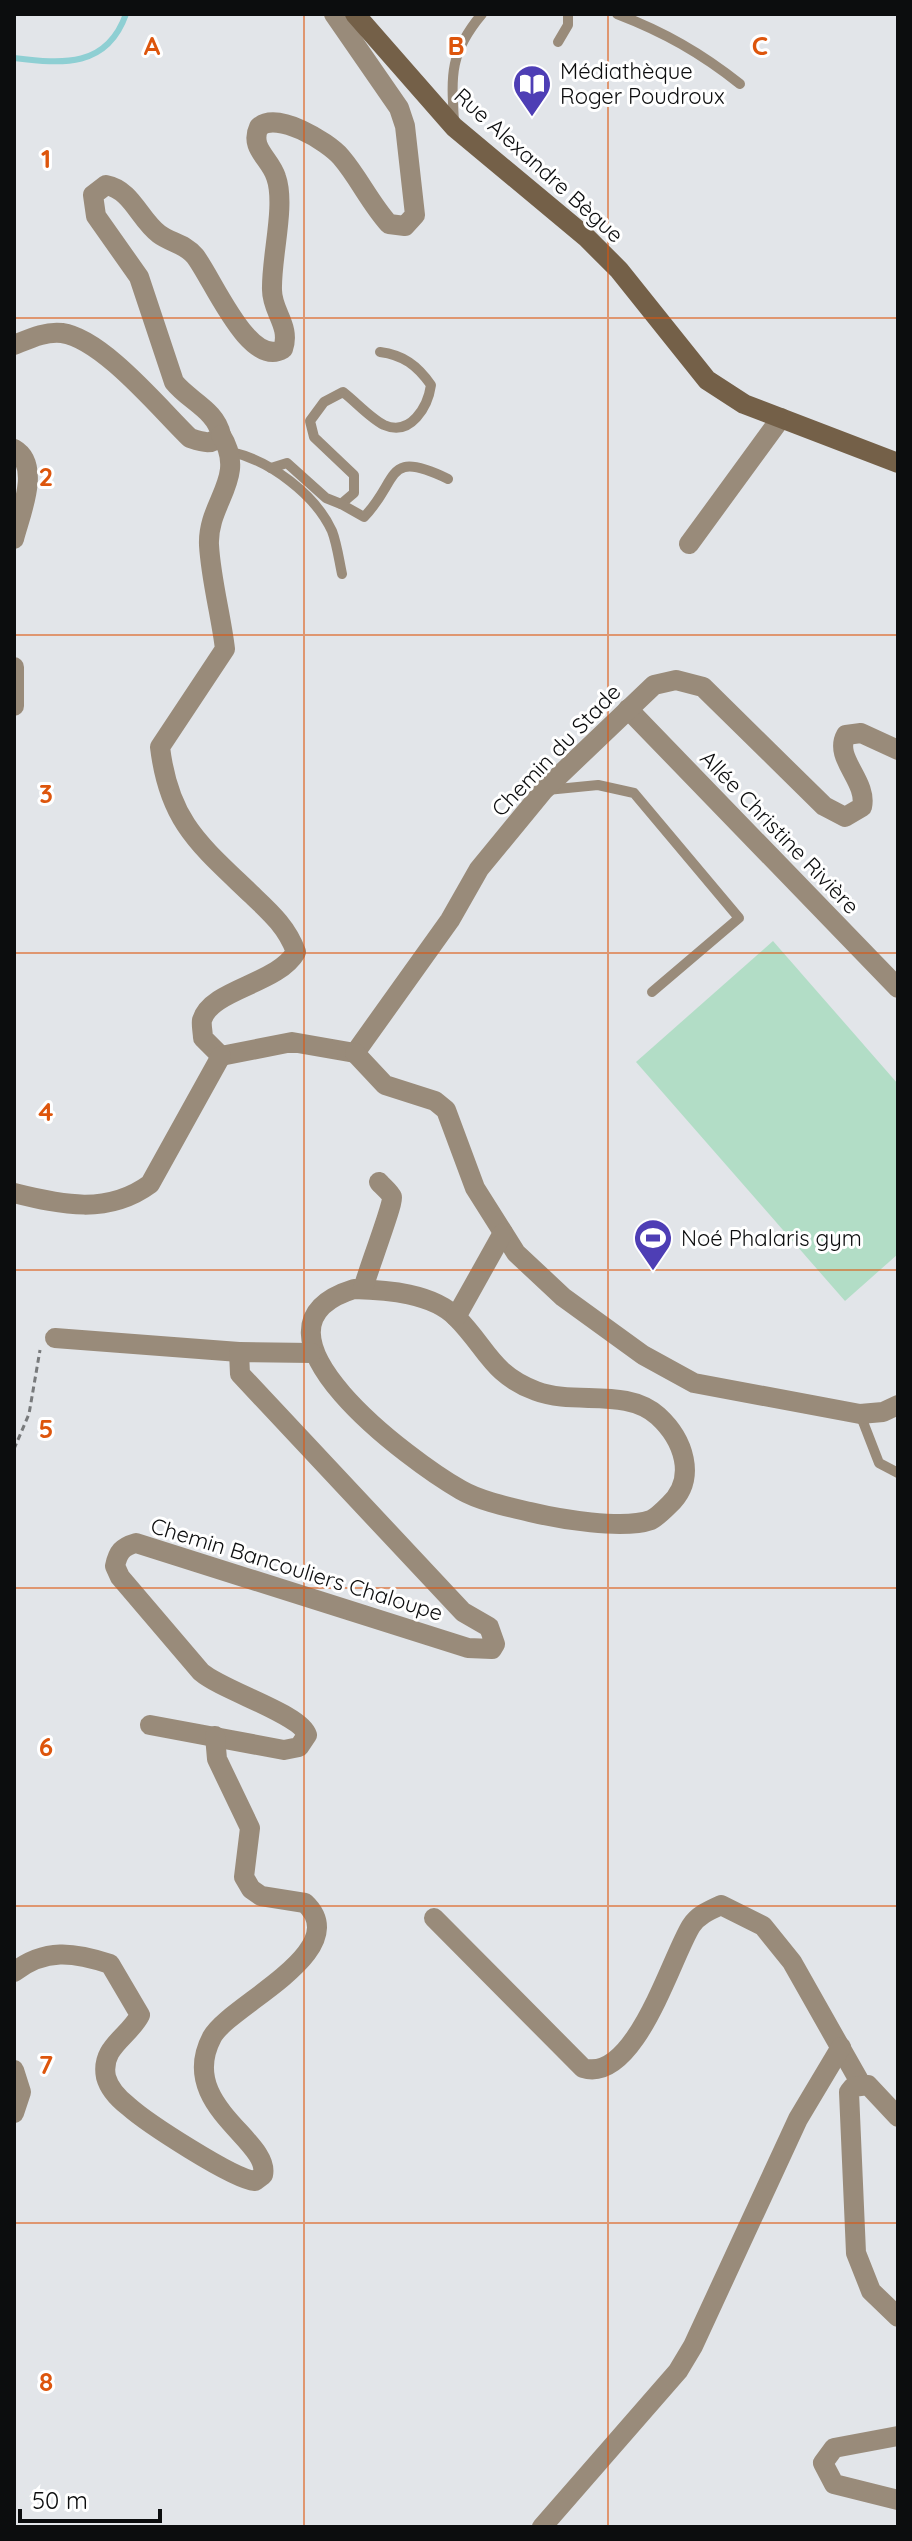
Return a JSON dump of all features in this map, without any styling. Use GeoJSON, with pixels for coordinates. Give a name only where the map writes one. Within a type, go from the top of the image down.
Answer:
{"type":"FeatureCollection","features":[{"type":"Feature","properties":{"kind":"main road","name":"Rue Alexandre Bègue"},"geometry":{"type":"LineString","coordinates":[[355,14],[454,127],[586,237],[647,302],[707,380],[744,404],[898,463]]}},
{"type":"Feature","properties":{"kind":"street"},"geometry":{"type":"LineString","coordinates":[[221,1056],[203,1038],[202,1020],[211,1006],[288,966],[296,952],[289,932],[206,851],[177,815],[164,783],[160,747],[225,649],[209,544],[217,507],[233,469],[227,443],[211,414],[184,396],[174,382],[139,277],[96,216],[93,195],[106,185],[123,192],[157,233],[191,251],[248,339],[264,353],[273,355],[283,349],[287,336],[272,295],[271,267],[279,191],[276,177],[256,146],[254,136],[259,127],[275,120],[288,123],[332,149],[389,224],[405,226],[415,215],[405,126],[399,108],[334,14]]}},
{"type":"Feature","properties":{"kind":"street"},"geometry":{"type":"LineString","coordinates":[[14,345],[46,333],[79,337],[100,352],[190,438],[208,443],[227,443]]}},
{"type":"Feature","properties":{"kind":"street"},"geometry":{"type":"LineString","coordinates":[[689,544],[781,418]]}},
{"type":"Feature","properties":{"kind":"street"},"geometry":{"type":"LineString","coordinates":[[14,449],[26,463],[28,480],[14,539]]}},
{"type":"Feature","properties":{"kind":"street"},"geometry":{"type":"LineString","coordinates":[[14,667],[14,706]]}},
{"type":"Feature","properties":{"kind":"street","name":"Chemin du Stade"},"geometry":{"type":"LineString","coordinates":[[355,1053],[450,920],[479,869],[544,790],[654,685],[666,680],[703,687],[824,806],[845,817],[862,807],[864,799],[844,754],[842,745],[846,735],[861,733],[898,750]]}},
{"type":"Feature","properties":{"kind":"street","name":"Allée Christine Rivière"},"geometry":{"type":"LineString","coordinates":[[628,709],[898,988]]}},
{"type":"Feature","properties":{"kind":"street"},"geometry":{"type":"LineString","coordinates":[[14,1193],[48,1202],[111,1205],[132,1197],[150,1184],[221,1056],[292,1042],[355,1053],[385,1085],[435,1101],[446,1110],[465,1169],[516,1253],[563,1297],[643,1355],[694,1383],[860,1414],[883,1412],[898,1405]]}},
{"type":"Feature","properties":{"kind":"street"},"geometry":{"type":"LineString","coordinates":[[363,1289],[374,1250],[393,1207],[392,1196],[379,1182]]}},
{"type":"Feature","properties":{"kind":"street"},"geometry":{"type":"LineString","coordinates":[[456,1317],[503,1233]]}},
{"type":"Feature","properties":{"kind":"street"},"geometry":{"type":"LineString","coordinates":[[363,1289],[394,1290],[456,1317],[500,1371],[536,1391],[595,1401],[641,1403],[659,1416],[674,1434],[685,1456],[685,1479],[676,1498],[653,1520],[626,1525],[532,1513],[464,1492],[412,1459],[330,1381],[312,1353],[311,1336],[319,1310],[335,1295],[363,1289]]}},
{"type":"Feature","properties":{"kind":"street"},"geometry":{"type":"LineString","coordinates":[[55,1338],[239,1352],[312,1353]]}},
{"type":"Feature","properties":{"kind":"street","name":"Chemin Bancouliers Chaloupe"},"geometry":{"type":"LineString","coordinates":[[215,1736],[284,1750],[299,1747],[307,1735],[298,1722],[217,1686],[201,1672],[120,1577],[115,1566],[118,1554],[125,1546],[136,1543],[163,1551],[468,1648],[492,1649],[495,1644],[489,1627],[463,1612],[240,1374],[239,1352]]}},
{"type":"Feature","properties":{"kind":"street"},"geometry":{"type":"LineString","coordinates":[[14,1972],[30,1959],[48,1953],[89,1957],[110,1964],[140,2015],[107,2055],[106,2076],[112,2090],[128,2107],[235,2175],[255,2181],[263,2175],[261,2157],[229,2124],[210,2098],[205,2063],[211,2038],[228,2015],[296,1968],[311,1945],[316,1928],[314,1914],[305,1903],[261,1896],[251,1889],[244,1877],[250,1828],[217,1759],[215,1736],[150,1725]]}},
{"type":"Feature","properties":{"kind":"street"},"geometry":{"type":"LineString","coordinates":[[434,1918],[583,2068],[591,2071],[602,2070],[616,2059],[646,2022],[692,1924],[706,1911],[721,1905],[763,1926],[792,1962],[861,2084],[872,2088],[898,2117]]}},
{"type":"Feature","properties":{"kind":"street"},"geometry":{"type":"LineString","coordinates":[[542,2527],[678,2371],[693,2346],[798,2119],[841,2047]]}},
{"type":"Feature","properties":{"kind":"street"},"geometry":{"type":"LineString","coordinates":[[14,2070],[21,2092],[14,2113]]}},
{"type":"Feature","properties":{"kind":"street"},"geometry":{"type":"LineString","coordinates":[[861,2084],[849,2092],[847,2103],[856,2253],[871,2291],[898,2317]]}},
{"type":"Feature","properties":{"kind":"street"},"geometry":{"type":"LineString","coordinates":[[898,2436],[834,2448],[823,2463],[834,2484],[898,2500]]}},
{"type":"Feature","properties":{"kind":"lane"},"geometry":{"type":"LineString","coordinates":[[454,127],[454,58],[466,32],[482,14]]}},
{"type":"Feature","properties":{"kind":"lane"},"geometry":{"type":"LineString","coordinates":[[558,42],[568,25],[568,14]]}},
{"type":"Feature","properties":{"kind":"lane"},"geometry":{"type":"LineString","coordinates":[[617,14],[700,52],[740,84]]}},
{"type":"Feature","properties":{"kind":"lane"},"geometry":{"type":"LineString","coordinates":[[341,504],[354,493],[354,475],[314,437],[310,421],[324,402],[343,392],[386,426],[400,427],[414,422],[429,399],[431,385],[424,375],[400,354],[380,352]]}},
{"type":"Feature","properties":{"kind":"lane"},"geometry":{"type":"LineString","coordinates":[[227,443],[271,468],[317,509],[332,532],[342,574]]}},
{"type":"Feature","properties":{"kind":"lane"},"geometry":{"type":"LineString","coordinates":[[271,468],[287,463],[326,498],[364,517],[391,476],[401,467],[419,465],[448,479]]}},
{"type":"Feature","properties":{"kind":"lane"},"geometry":{"type":"LineString","coordinates":[[544,790],[598,785],[634,793],[739,918],[652,992]]}},
{"type":"Feature","properties":{"kind":"lane"},"geometry":{"type":"LineString","coordinates":[[860,1414],[879,1463],[898,1473]]}},
{"type":"Feature","properties":{"kind":"path"},"geometry":{"type":"LineString","coordinates":[[14,1449],[29,1414],[40,1347],[45,1338],[55,1338]]}},
{"type":"Feature","properties":{"kind":"green space"},"geometry":{"type":"Polygon","coordinates":[[[773,941],[898,1084],[898,1254],[845,1301],[636,1062],[773,941]]]}},
{"type":"Feature","properties":{"kind":"waterway"},"geometry":{"type":"LineString","coordinates":[[14,58],[66,61],[95,53],[118,32],[126,14]]}},
{"type":"Feature","properties":{"kind":"place","name":"Médiathèque Roger Poudroux"},"geometry":{"type":"Point","coordinates":[532,118]}},
{"type":"Feature","properties":{"kind":"place","name":"Noé Phalaris gym"},"geometry":{"type":"Point","coordinates":[653,1272]}}]}
